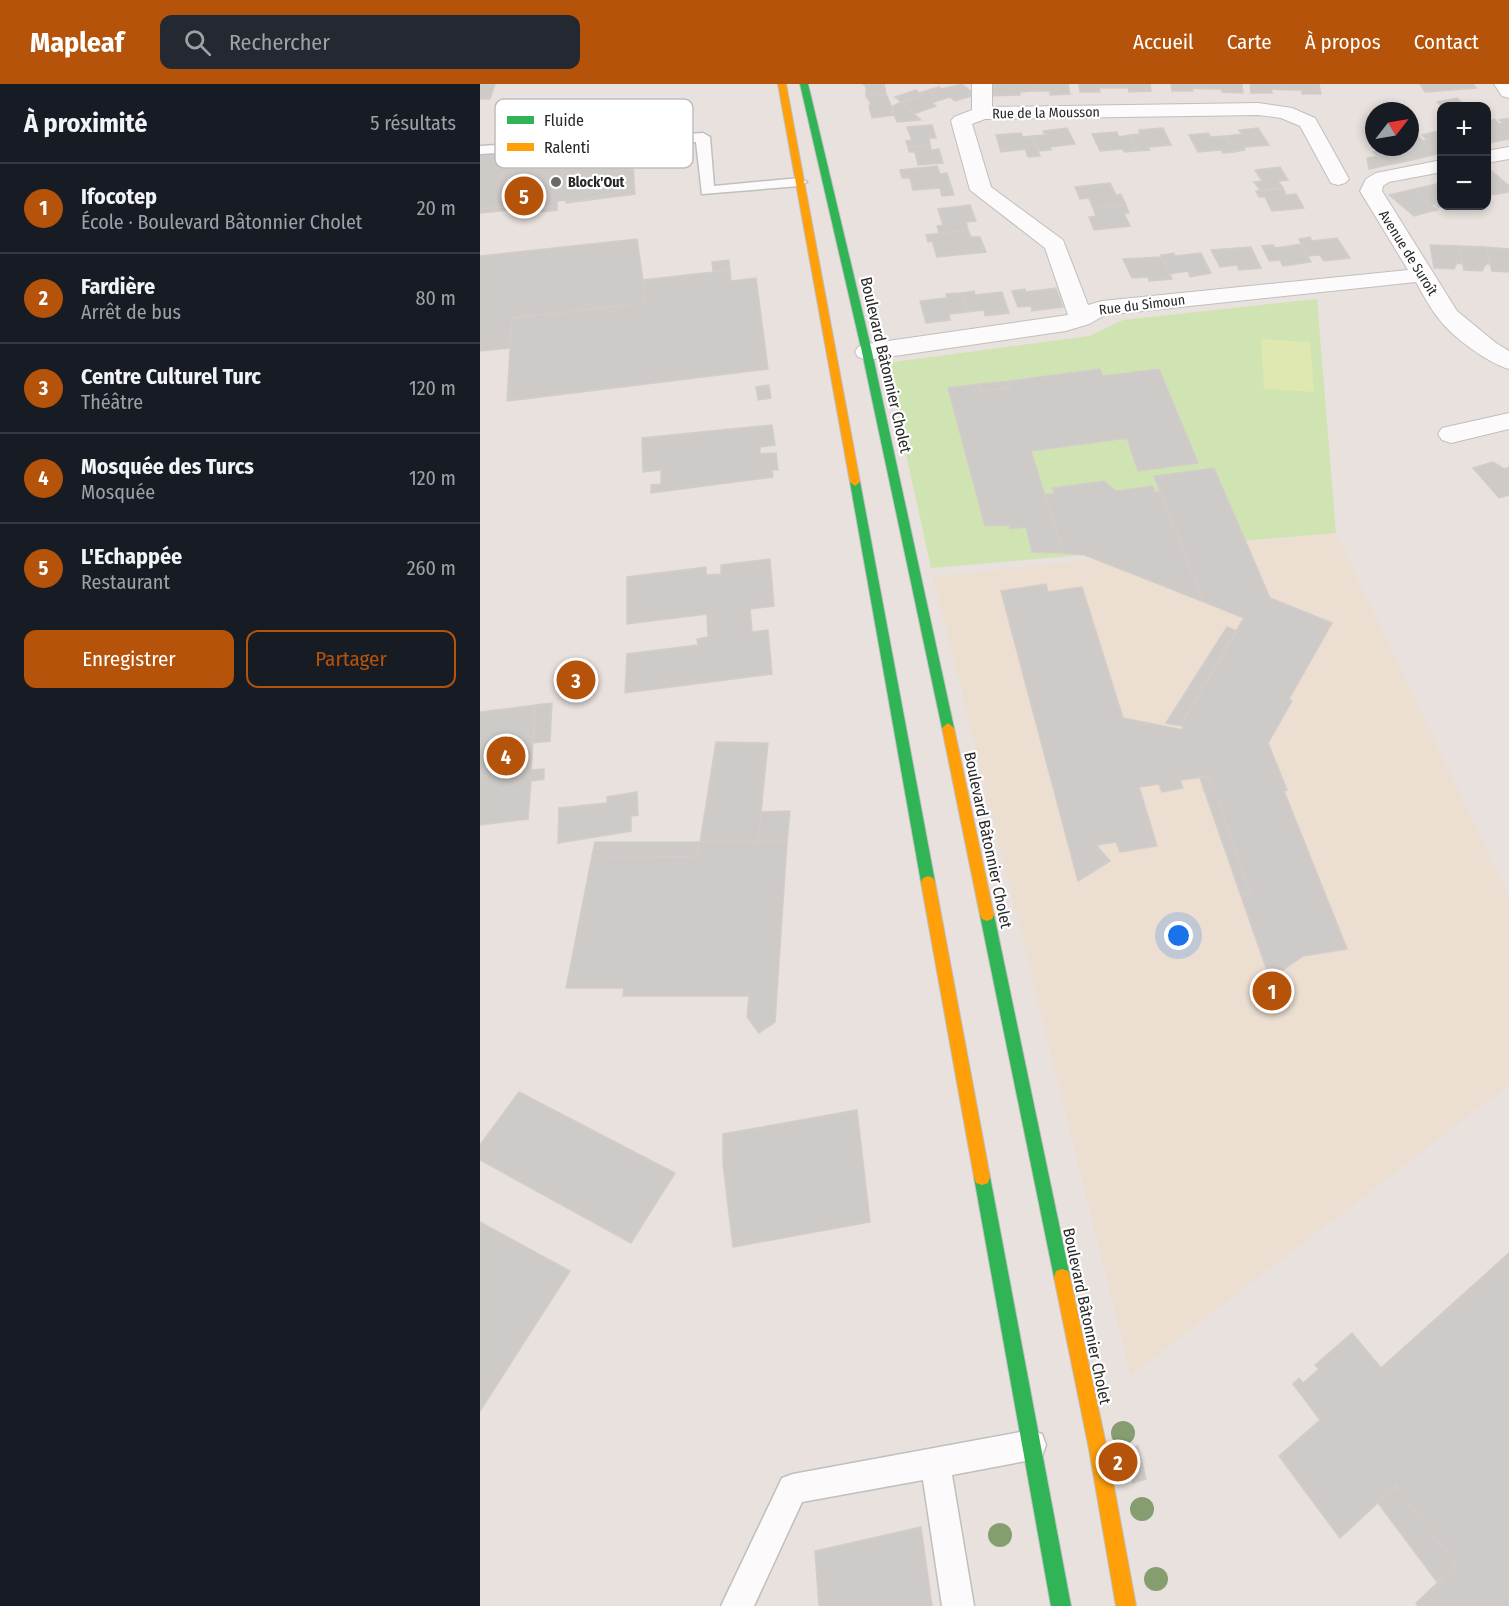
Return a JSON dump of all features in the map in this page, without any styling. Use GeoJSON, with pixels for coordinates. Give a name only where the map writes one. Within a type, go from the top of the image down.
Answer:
{"type":"FeatureCollection","features":[{"type":"Feature","properties":{"kind":"street"},"geometry":{"type":"LineString","coordinates":[[782,84],[1061,1606]]}},
{"type":"Feature","properties":{"kind":"street","name":"Boulevard Bâtonnier Cholet"},"geometry":{"type":"LineString","coordinates":[[804,84],[867,352],[1098,1449],[1126,1606]]}},
{"type":"Feature","properties":{"kind":"street"},"geometry":{"type":"LineString","coordinates":[[982,84],[982,113]]}},
{"type":"Feature","properties":{"kind":"street"},"geometry":{"type":"LineString","coordinates":[[1504,84],[1509,92]]}},
{"type":"Feature","properties":{"kind":"street","name":"Rue de la Mousson"},"geometry":{"type":"LineString","coordinates":[[1082,319],[1055,245],[981,190],[961,121],[982,113],[1258,108],[1286,112],[1308,122],[1338,179]]}},
{"type":"Feature","properties":{"kind":"street"},"geometry":{"type":"LineString","coordinates":[[1491,157],[1509,153]]}},
{"type":"Feature","properties":{"kind":"street","name":"Avenue de Suroît"},"geometry":{"type":"LineString","coordinates":[[1437,167],[1383,177],[1373,183],[1371,187],[1373,195],[1448,316],[1479,342],[1509,361]]}},
{"type":"Feature","properties":{"kind":"street","name":"Rue du Simoun"},"geometry":{"type":"LineString","coordinates":[[867,352],[1066,324],[1082,319],[1091,311],[1102,308],[1422,275]]}},
{"type":"Feature","properties":{"kind":"street"},"geometry":{"type":"LineString","coordinates":[[1451,434],[1509,422]]}},
{"type":"Feature","properties":{"kind":"lane"},"geometry":{"type":"LineString","coordinates":[[693,138],[703,137],[707,191],[800,182]]}},
{"type":"Feature","properties":{"kind":"lane"},"geometry":{"type":"LineString","coordinates":[[480,150],[495,149]]}},
{"type":"Feature","properties":{"kind":"lane"},"geometry":{"type":"LineString","coordinates":[[737,1606],[793,1489],[1031,1445]]}},
{"type":"Feature","properties":{"kind":"lane"},"geometry":{"type":"LineString","coordinates":[[935,1463],[958,1606]]}},
{"type":"Feature","properties":{"kind":"shaded area"},"geometry":{"type":"Polygon","coordinates":[[[1336,533],[1509,897],[1509,1085],[1131,1375],[933,577],[1336,533]]]}},
{"type":"Feature","properties":{"kind":"green space"},"geometry":{"type":"Polygon","coordinates":[[[1317,299],[1336,533],[931,568],[886,363],[1089,336],[1123,320],[1317,299]]]}},
{"type":"Feature","properties":{"kind":"green space"},"geometry":{"type":"Polygon","coordinates":[[[1261,339],[1310,342],[1314,392],[1264,389],[1261,339]]]}},
{"type":"Feature","properties":{"kind":"building"},"geometry":{"type":"Polygon","coordinates":[[[480,84],[495,84],[490,99],[480,99],[480,84]]]}},
{"type":"Feature","properties":{"kind":"building"},"geometry":{"type":"Polygon","coordinates":[[[863,84],[884,84],[886,94],[866,96],[866,87],[863,84]]]}},
{"type":"Feature","properties":{"kind":"building"},"geometry":{"type":"Polygon","coordinates":[[[962,84],[975,95],[955,101],[950,97],[940,100],[928,90],[939,87],[942,89],[962,84]]]}},
{"type":"Feature","properties":{"kind":"building"},"geometry":{"type":"Polygon","coordinates":[[[990,84],[1034,84],[1035,91],[1020,92],[1020,95],[990,96],[990,84]]]}},
{"type":"Feature","properties":{"kind":"building"},"geometry":{"type":"Polygon","coordinates":[[[1034,84],[1068,84],[1070,94],[1050,95],[1050,91],[1035,91],[1034,84]]]}},
{"type":"Feature","properties":{"kind":"building"},"geometry":{"type":"Polygon","coordinates":[[[1079,84],[1114,84],[1115,88],[1099,88],[1100,92],[1080,92],[1079,84]]]}},
{"type":"Feature","properties":{"kind":"building"},"geometry":{"type":"Polygon","coordinates":[[[1114,84],[1150,84],[1151,91],[1129,92],[1128,88],[1115,88],[1114,84]]]}},
{"type":"Feature","properties":{"kind":"building"},"geometry":{"type":"Polygon","coordinates":[[[1171,84],[1206,84],[1206,89],[1192,88],[1193,91],[1172,91],[1171,84]]]}},
{"type":"Feature","properties":{"kind":"building"},"geometry":{"type":"Polygon","coordinates":[[[1206,84],[1242,84],[1243,93],[1206,89],[1206,84]]]}},
{"type":"Feature","properties":{"kind":"building"},"geometry":{"type":"Polygon","coordinates":[[[1250,84],[1284,84],[1286,90],[1271,89],[1272,93],[1251,93],[1250,84]]]}},
{"type":"Feature","properties":{"kind":"building"},"geometry":{"type":"Polygon","coordinates":[[[1284,84],[1319,84],[1321,94],[1302,94],[1302,90],[1286,90],[1284,84]]]}},
{"type":"Feature","properties":{"kind":"building"},"geometry":{"type":"Polygon","coordinates":[[[1420,84],[1473,84],[1476,88],[1425,92],[1420,84]]]}},
{"type":"Feature","properties":{"kind":"building"},"geometry":{"type":"Polygon","coordinates":[[[916,90],[922,95],[901,102],[895,97],[916,90]]]}},
{"type":"Feature","properties":{"kind":"building"},"geometry":{"type":"Polygon","coordinates":[[[928,90],[940,100],[932,103],[936,106],[914,114],[901,102],[922,95],[919,93],[928,90]]]}},
{"type":"Feature","properties":{"kind":"building"},"geometry":{"type":"Polygon","coordinates":[[[886,94],[895,115],[872,118],[869,106],[871,104],[866,96],[886,94]]]}},
{"type":"Feature","properties":{"kind":"building"},"geometry":{"type":"Polygon","coordinates":[[[1457,98],[1461,102],[1437,102],[1457,98]]]}},
{"type":"Feature","properties":{"kind":"building"},"geometry":{"type":"Polygon","coordinates":[[[901,102],[921,120],[897,122],[891,107],[901,102]]]}},
{"type":"Feature","properties":{"kind":"building"},"geometry":{"type":"Polygon","coordinates":[[[1509,118],[1509,133],[1499,124],[1503,123],[1499,120],[1509,118]]]}},
{"type":"Feature","properties":{"kind":"building"},"geometry":{"type":"Polygon","coordinates":[[[1494,119],[1509,133],[1509,139],[1491,143],[1491,120],[1494,119]]]}},
{"type":"Feature","properties":{"kind":"building"},"geometry":{"type":"Polygon","coordinates":[[[932,125],[936,138],[929,138],[930,145],[908,147],[906,141],[912,140],[907,127],[932,125]]]}},
{"type":"Feature","properties":{"kind":"building"},"geometry":{"type":"Polygon","coordinates":[[[1067,128],[1075,144],[1038,151],[1032,136],[1045,135],[1043,131],[1067,128]]]}},
{"type":"Feature","properties":{"kind":"building"},"geometry":{"type":"Polygon","coordinates":[[[1163,128],[1171,145],[1148,147],[1150,150],[1136,151],[1129,135],[1140,134],[1139,130],[1163,128]]]}},
{"type":"Feature","properties":{"kind":"building"},"geometry":{"type":"Polygon","coordinates":[[[1258,128],[1269,145],[1244,147],[1245,150],[1234,152],[1225,136],[1242,134],[1239,130],[1258,128]]]}},
{"type":"Feature","properties":{"kind":"building"},"geometry":{"type":"Polygon","coordinates":[[[1437,131],[1437,154],[1423,141],[1427,140],[1422,135],[1437,131]]]}},
{"type":"Feature","properties":{"kind":"building"},"geometry":{"type":"Polygon","coordinates":[[[1117,132],[1119,137],[1129,135],[1136,151],[1124,152],[1123,149],[1100,151],[1092,134],[1117,132]]]}},
{"type":"Feature","properties":{"kind":"building"},"geometry":{"type":"Polygon","coordinates":[[[1021,133],[1022,137],[1032,136],[1040,156],[1028,157],[1025,149],[1001,152],[996,135],[1021,133]]]}},
{"type":"Feature","properties":{"kind":"building"},"geometry":{"type":"Polygon","coordinates":[[[1208,133],[1211,137],[1225,136],[1234,152],[1223,153],[1221,150],[1198,152],[1189,135],[1208,133]]]}},
{"type":"Feature","properties":{"kind":"building"},"geometry":{"type":"Polygon","coordinates":[[[1419,137],[1437,154],[1412,160],[1408,156],[1419,156],[1419,137]]]}},
{"type":"Feature","properties":{"kind":"building"},"geometry":{"type":"Polygon","coordinates":[[[930,145],[931,150],[939,149],[943,163],[918,165],[915,152],[909,152],[908,147],[930,145]]]}},
{"type":"Feature","properties":{"kind":"building"},"geometry":{"type":"Polygon","coordinates":[[[495,155],[495,168],[633,168],[634,180],[629,190],[566,203],[566,200],[557,201],[557,206],[521,209],[521,205],[480,209],[480,156],[495,155]]]}},
{"type":"Feature","properties":{"kind":"building"},"geometry":{"type":"Polygon","coordinates":[[[1377,156],[1408,156],[1412,160],[1387,165],[1377,156]]]}},
{"type":"Feature","properties":{"kind":"building"},"geometry":{"type":"Polygon","coordinates":[[[1377,156],[1387,165],[1369,169],[1367,158],[1377,156]]]}},
{"type":"Feature","properties":{"kind":"building"},"geometry":{"type":"Polygon","coordinates":[[[937,166],[940,174],[947,173],[954,195],[942,196],[940,188],[913,190],[910,178],[902,178],[900,170],[937,166]]]}},
{"type":"Feature","properties":{"kind":"building"},"geometry":{"type":"Polygon","coordinates":[[[1280,167],[1288,180],[1278,181],[1283,188],[1261,191],[1254,182],[1262,181],[1255,170],[1280,167]]]}},
{"type":"Feature","properties":{"kind":"building"},"geometry":{"type":"Polygon","coordinates":[[[1491,171],[1509,186],[1509,192],[1491,195],[1491,171]]]}},
{"type":"Feature","properties":{"kind":"building"},"geometry":{"type":"Polygon","coordinates":[[[634,180],[635,194],[566,203],[629,190],[634,180]]]}},
{"type":"Feature","properties":{"kind":"building"},"geometry":{"type":"Polygon","coordinates":[[[1110,183],[1116,195],[1121,194],[1126,205],[1093,208],[1089,198],[1080,199],[1075,187],[1110,183]]]}},
{"type":"Feature","properties":{"kind":"building"},"geometry":{"type":"Polygon","coordinates":[[[1437,184],[1437,207],[1435,204],[1431,205],[1415,189],[1437,184]]]}},
{"type":"Feature","properties":{"kind":"building"},"geometry":{"type":"Polygon","coordinates":[[[1283,188],[1286,195],[1296,194],[1304,208],[1272,211],[1265,197],[1259,197],[1256,191],[1283,188]]]}},
{"type":"Feature","properties":{"kind":"building"},"geometry":{"type":"Polygon","coordinates":[[[1415,189],[1437,210],[1414,216],[1389,195],[1415,189]]]}},
{"type":"Feature","properties":{"kind":"building"},"geometry":{"type":"Polygon","coordinates":[[[521,205],[521,209],[480,213],[480,209],[521,205]]]}},
{"type":"Feature","properties":{"kind":"building"},"geometry":{"type":"Polygon","coordinates":[[[970,205],[976,221],[966,222],[968,230],[939,233],[937,226],[943,225],[938,209],[970,205]]]}},
{"type":"Feature","properties":{"kind":"building"},"geometry":{"type":"Polygon","coordinates":[[[1126,205],[1129,213],[1124,213],[1130,226],[1094,230],[1089,217],[1096,216],[1093,208],[1126,205]]]}},
{"type":"Feature","properties":{"kind":"building"},"geometry":{"type":"Polygon","coordinates":[[[557,206],[557,210],[532,213],[532,208],[557,206]]]}},
{"type":"Feature","properties":{"kind":"building"},"geometry":{"type":"Polygon","coordinates":[[[968,230],[971,237],[980,237],[986,252],[937,257],[932,241],[928,242],[926,235],[968,230]]]}},
{"type":"Feature","properties":{"kind":"building"},"geometry":{"type":"Polygon","coordinates":[[[1310,237],[1312,241],[1337,238],[1350,258],[1324,261],[1320,255],[1308,256],[1299,239],[1310,237]]]}},
{"type":"Feature","properties":{"kind":"building"},"geometry":{"type":"Polygon","coordinates":[[[637,239],[644,303],[512,318],[510,348],[480,351],[480,256],[637,239]]]}},
{"type":"Feature","properties":{"kind":"building"},"geometry":{"type":"Polygon","coordinates":[[[1301,244],[1311,262],[1283,266],[1280,260],[1269,261],[1262,246],[1273,245],[1275,248],[1301,244]]]}},
{"type":"Feature","properties":{"kind":"building"},"geometry":{"type":"Polygon","coordinates":[[[1430,245],[1459,246],[1462,264],[1457,263],[1454,269],[1434,268],[1430,245]]]}},
{"type":"Feature","properties":{"kind":"building"},"geometry":{"type":"Polygon","coordinates":[[[1459,246],[1486,247],[1490,264],[1486,264],[1482,271],[1464,270],[1459,246]]]}},
{"type":"Feature","properties":{"kind":"building"},"geometry":{"type":"Polygon","coordinates":[[[1251,247],[1261,268],[1239,270],[1237,265],[1220,267],[1211,250],[1251,247]]]}},
{"type":"Feature","properties":{"kind":"building"},"geometry":{"type":"Polygon","coordinates":[[[1486,247],[1509,249],[1509,272],[1492,271],[1486,247]]]}},
{"type":"Feature","properties":{"kind":"building"},"geometry":{"type":"Polygon","coordinates":[[[1174,253],[1175,256],[1201,253],[1211,273],[1190,277],[1188,271],[1170,274],[1161,255],[1174,253]]]}},
{"type":"Feature","properties":{"kind":"building"},"geometry":{"type":"Polygon","coordinates":[[[1162,257],[1172,279],[1149,281],[1148,277],[1132,278],[1123,259],[1162,257]]]}},
{"type":"Feature","properties":{"kind":"building"},"geometry":{"type":"Polygon","coordinates":[[[729,260],[730,270],[713,271],[712,262],[729,260]]]}},
{"type":"Feature","properties":{"kind":"building"},"geometry":{"type":"Polygon","coordinates":[[[730,270],[731,281],[756,278],[768,369],[507,401],[512,318],[644,303],[643,280],[730,270]]]}},
{"type":"Feature","properties":{"kind":"building"},"geometry":{"type":"Polygon","coordinates":[[[1056,288],[1063,307],[1032,311],[1031,306],[1018,307],[1012,291],[1025,289],[1026,292],[1056,288]]]}},
{"type":"Feature","properties":{"kind":"building"},"geometry":{"type":"Polygon","coordinates":[[[974,291],[975,295],[1002,292],[1009,313],[985,316],[984,310],[967,312],[961,293],[974,291]]]}},
{"type":"Feature","properties":{"kind":"building"},"geometry":{"type":"Polygon","coordinates":[[[961,293],[967,312],[949,314],[950,320],[926,323],[920,301],[947,298],[946,294],[961,293]]]}},
{"type":"Feature","properties":{"kind":"building"},"geometry":{"type":"Polygon","coordinates":[[[1100,369],[1103,376],[1159,369],[1198,463],[1138,471],[1127,438],[1031,451],[1063,553],[1032,552],[1026,527],[1010,529],[1009,525],[985,526],[948,388],[979,384],[981,391],[1011,388],[1009,381],[1100,369]]]}},
{"type":"Feature","properties":{"kind":"building"},"geometry":{"type":"Polygon","coordinates":[[[1009,381],[1011,388],[981,391],[979,384],[1009,381]]]}},
{"type":"Feature","properties":{"kind":"building"},"geometry":{"type":"Polygon","coordinates":[[[769,385],[771,398],[758,400],[756,387],[769,385]]]}},
{"type":"Feature","properties":{"kind":"building"},"geometry":{"type":"Polygon","coordinates":[[[772,425],[775,445],[760,447],[760,454],[776,453],[778,470],[772,470],[773,477],[651,493],[651,485],[661,484],[661,470],[643,472],[642,438],[772,425]]]}},
{"type":"Feature","properties":{"kind":"building"},"geometry":{"type":"Polygon","coordinates":[[[1493,462],[1504,469],[1509,467],[1509,495],[1499,498],[1473,468],[1493,462]]]}},
{"type":"Feature","properties":{"kind":"building"},"geometry":{"type":"Polygon","coordinates":[[[1214,468],[1270,598],[1332,623],[1289,699],[1292,701],[1268,743],[1287,790],[1284,791],[1347,949],[1303,956],[1270,979],[1241,896],[1251,894],[1209,776],[1180,780],[1183,788],[1162,792],[1159,784],[1139,787],[1157,846],[1120,852],[1116,842],[1096,845],[1110,861],[1078,881],[1001,591],[1046,584],[1048,592],[1082,587],[1123,718],[1183,730],[1182,723],[1244,618],[1204,602],[1154,476],[1214,468]]]}},
{"type":"Feature","properties":{"kind":"building"},"geometry":{"type":"Polygon","coordinates":[[[1104,481],[1116,491],[1153,486],[1155,492],[1160,492],[1204,602],[1085,555],[1063,553],[1045,495],[1055,493],[1052,488],[1104,481]]]}},
{"type":"Feature","properties":{"kind":"building"},"geometry":{"type":"Polygon","coordinates":[[[770,559],[774,606],[750,609],[752,632],[768,630],[772,674],[625,693],[627,654],[698,645],[697,639],[708,637],[707,614],[627,624],[627,577],[706,567],[706,575],[721,574],[721,565],[770,559]]]}},
{"type":"Feature","properties":{"kind":"building"},"geometry":{"type":"Polygon","coordinates":[[[1227,627],[1237,631],[1182,726],[1166,723],[1227,627]]]}},
{"type":"Feature","properties":{"kind":"building"},"geometry":{"type":"Polygon","coordinates":[[[552,703],[550,741],[533,743],[535,705],[552,703]]]}},
{"type":"Feature","properties":{"kind":"building"},"geometry":{"type":"Polygon","coordinates":[[[535,705],[531,770],[544,769],[544,779],[531,781],[528,819],[480,825],[480,712],[535,705]]]}},
{"type":"Feature","properties":{"kind":"building"},"geometry":{"type":"Polygon","coordinates":[[[716,742],[768,743],[758,842],[700,842],[716,742]]]}},
{"type":"Feature","properties":{"kind":"building"},"geometry":{"type":"Polygon","coordinates":[[[1209,776],[1251,894],[1241,896],[1200,778],[1209,776]]]}},
{"type":"Feature","properties":{"kind":"building"},"geometry":{"type":"Polygon","coordinates":[[[637,792],[638,815],[631,816],[631,831],[558,843],[559,808],[607,803],[607,797],[637,792]]]}},
{"type":"Feature","properties":{"kind":"building"},"geometry":{"type":"Polygon","coordinates":[[[790,811],[787,842],[758,842],[761,812],[790,811]]]}},
{"type":"Feature","properties":{"kind":"building"},"geometry":{"type":"Polygon","coordinates":[[[595,842],[700,842],[697,857],[592,856],[595,842]]]}},
{"type":"Feature","properties":{"kind":"building"},"geometry":{"type":"Polygon","coordinates":[[[700,842],[787,842],[775,1022],[759,1033],[747,1017],[749,996],[623,996],[624,988],[566,988],[592,856],[697,857],[700,842]]]}},
{"type":"Feature","properties":{"kind":"building"},"geometry":{"type":"Polygon","coordinates":[[[519,1092],[675,1173],[631,1243],[480,1160],[480,1145],[519,1092]]]}},
{"type":"Feature","properties":{"kind":"building"},"geometry":{"type":"Polygon","coordinates":[[[857,1110],[870,1222],[733,1247],[723,1164],[723,1134],[857,1110]]]}},
{"type":"Feature","properties":{"kind":"building"},"geometry":{"type":"Polygon","coordinates":[[[480,1222],[570,1271],[480,1411],[480,1222]]]}},
{"type":"Feature","properties":{"kind":"building"},"geometry":{"type":"Polygon","coordinates":[[[1509,1253],[1509,1606],[1418,1606],[1416,1603],[1456,1565],[1396,1486],[1340,1538],[1279,1456],[1320,1420],[1293,1384],[1299,1378],[1303,1383],[1319,1369],[1315,1365],[1352,1333],[1381,1368],[1509,1253]]]}},
{"type":"Feature","properties":{"kind":"building"},"geometry":{"type":"Polygon","coordinates":[[[1138,1446],[1146,1479],[1133,1483],[1125,1449],[1138,1446]]]}},
{"type":"Feature","properties":{"kind":"building"},"geometry":{"type":"Polygon","coordinates":[[[1396,1486],[1456,1565],[1438,1583],[1378,1503],[1396,1486]]]}},
{"type":"Feature","properties":{"kind":"building"},"geometry":{"type":"Polygon","coordinates":[[[921,1527],[932,1606],[819,1606],[815,1551],[921,1527]]]}},
{"type":"Feature","properties":{"kind":"traffic: fast"},"geometry":{"type":"LineString","coordinates":[[804,84],[867,352],[948,728]]}},
{"type":"Feature","properties":{"kind":"traffic: fast"},"geometry":{"type":"LineString","coordinates":[[855,482],[928,882]]}},
{"type":"Feature","properties":{"kind":"traffic: fast"},"geometry":{"type":"LineString","coordinates":[[987,915],[1062,1277]]}},
{"type":"Feature","properties":{"kind":"traffic: fast"},"geometry":{"type":"LineString","coordinates":[[982,1177],[1061,1606]]}},
{"type":"Feature","properties":{"kind":"traffic: slow"},"geometry":{"type":"LineString","coordinates":[[782,84],[855,482]]}},
{"type":"Feature","properties":{"kind":"traffic: slow"},"geometry":{"type":"LineString","coordinates":[[948,728],[987,915]]}},
{"type":"Feature","properties":{"kind":"traffic: slow"},"geometry":{"type":"LineString","coordinates":[[928,882],[982,1177]]}},
{"type":"Feature","properties":{"kind":"traffic: slow"},"geometry":{"type":"LineString","coordinates":[[1062,1277],[1098,1449],[1126,1606]]}},
{"type":"Feature","properties":{"kind":"place","name":"Block'Out"},"geometry":{"type":"Point","coordinates":[556,182]}},
{"type":"Feature","properties":{"kind":"place","name":"L'Echappée"},"geometry":{"type":"Point","coordinates":[524,196]}},
{"type":"Feature","properties":{"kind":"place","name":"Centre Culturel Turc"},"geometry":{"type":"Point","coordinates":[576,680]}},
{"type":"Feature","properties":{"kind":"place","name":"Mosquée des Turcs"},"geometry":{"type":"Point","coordinates":[506,756]}},
{"type":"Feature","properties":{"kind":"place","name":"Ifocotep"},"geometry":{"type":"Point","coordinates":[1272,991]}},
{"type":"Feature","properties":{"kind":"place","name":"Fardière"},"geometry":{"type":"Point","coordinates":[1118,1462]}}]}
